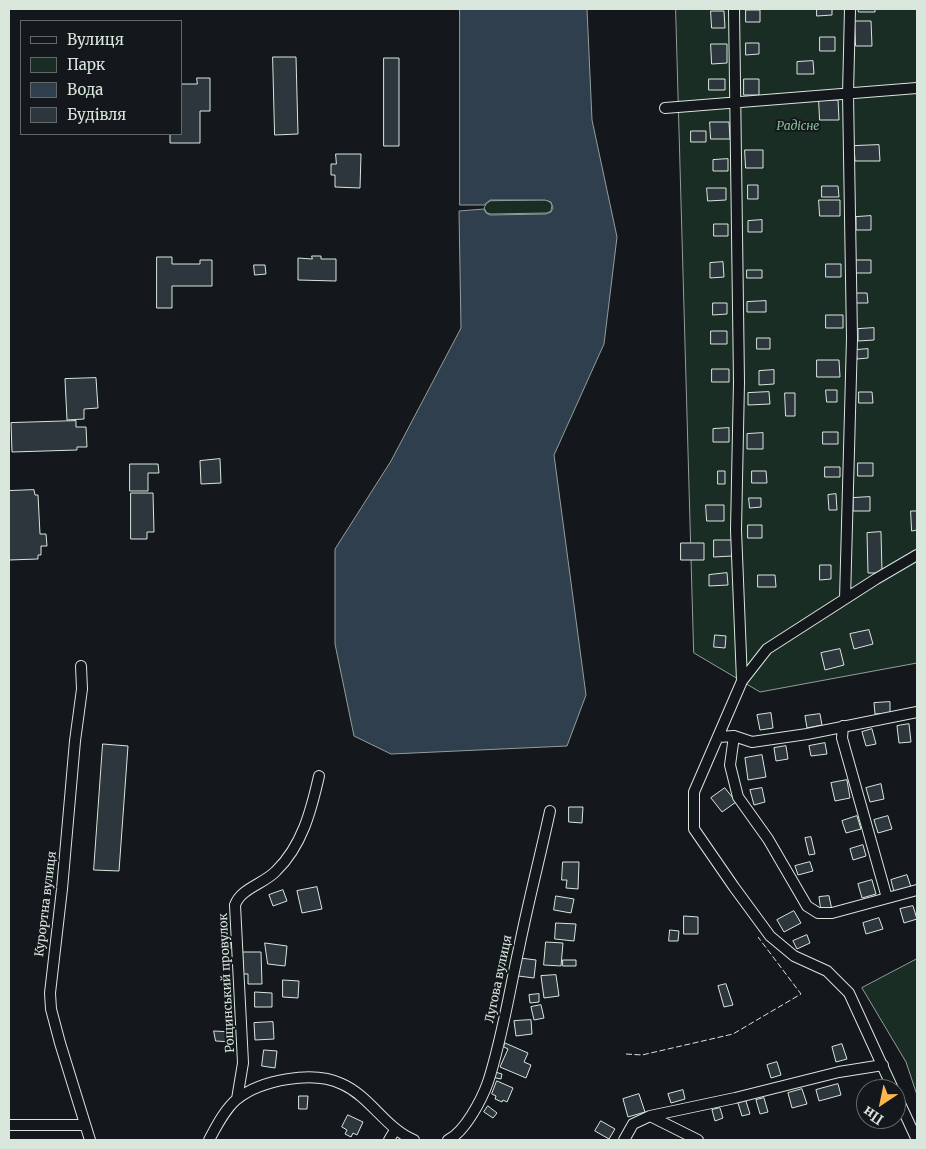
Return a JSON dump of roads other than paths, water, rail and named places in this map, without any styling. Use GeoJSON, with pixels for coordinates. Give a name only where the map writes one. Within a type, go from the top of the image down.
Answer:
{"type":"FeatureCollection","features":[{"type":"Feature","properties":{"kind":"street"},"geometry":{"type":"LineString","coordinates":[[734,9],[740,382],[736,530],[742,681]]}},
{"type":"Feature","properties":{"kind":"street"},"geometry":{"type":"LineString","coordinates":[[845,599],[852,338],[848,94],[850,9]]}},
{"type":"Feature","properties":{"kind":"street"},"geometry":{"type":"LineString","coordinates":[[665,108],[917,88]]}},
{"type":"Feature","properties":{"kind":"street"},"geometry":{"type":"LineString","coordinates":[[889,1079],[850,993],[827,971],[794,956],[770,936],[734,887],[694,828],[694,792],[742,681],[767,649],[917,555]]}},
{"type":"Feature","properties":{"kind":"street","name":"Курортна вулиця"},"geometry":{"type":"LineString","coordinates":[[81,666],[82,689],[50,978],[50,993],[51,1009],[90,1140]]}},
{"type":"Feature","properties":{"kind":"street"},"geometry":{"type":"LineString","coordinates":[[718,737],[734,736],[752,742],[807,734],[917,712]]}},
{"type":"Feature","properties":{"kind":"street"},"geometry":{"type":"LineString","coordinates":[[843,726],[842,738],[887,898]]}},
{"type":"Feature","properties":{"kind":"street"},"geometry":{"type":"LineString","coordinates":[[734,736],[730,765],[738,797],[768,839],[807,906],[818,913],[832,913],[917,890]]}},
{"type":"Feature","properties":{"kind":"street","name":"Рощинський провулок"},"geometry":{"type":"LineString","coordinates":[[237,1099],[244,1063],[235,905],[242,893],[268,879],[292,852],[300,839],[319,776]]}},
{"type":"Feature","properties":{"kind":"street","name":"Лугова вулиця"},"geometry":{"type":"LineString","coordinates":[[448,1140],[465,1123],[478,1105],[488,1082],[505,1016],[550,811]]}},
{"type":"Feature","properties":{"kind":"street"},"geometry":{"type":"LineString","coordinates":[[624,1140],[633,1124],[650,1116],[735,1098],[839,1072],[883,1065]]}},
{"type":"Feature","properties":{"kind":"street"},"geometry":{"type":"LineString","coordinates":[[209,1140],[230,1106],[237,1099],[264,1084],[306,1078],[326,1079],[343,1084],[366,1100],[395,1130],[414,1140]]}},
{"type":"Feature","properties":{"kind":"street"},"geometry":{"type":"LineString","coordinates":[[650,1116],[698,1140]]}},
{"type":"Feature","properties":{"kind":"street"},"geometry":{"type":"LineString","coordinates":[[906,1116],[917,1140]]}},
{"type":"Feature","properties":{"kind":"street"},"geometry":{"type":"LineString","coordinates":[[9,1125],[85,1125]]}},
{"type":"Feature","properties":{"kind":"street"},"geometry":{"type":"LineString","coordinates":[[389,1140],[395,1130]]}},
{"type":"Feature","properties":{"kind":"water"},"geometry":{"type":"Polygon","coordinates":[[[460,9],[587,9],[592,120],[617,237],[604,344],[554,455],[586,695],[567,746],[391,754],[354,736],[335,644],[335,549],[391,461],[461,328],[459,211],[484,209],[490,215],[546,214],[551,212],[553,208],[551,202],[545,200],[490,200],[484,205],[460,205],[460,9]]]}},
{"type":"Feature","properties":{"kind":"park label","name":"Радісне"},"geometry":{"type":"Point","coordinates":[798,127]}}]}
